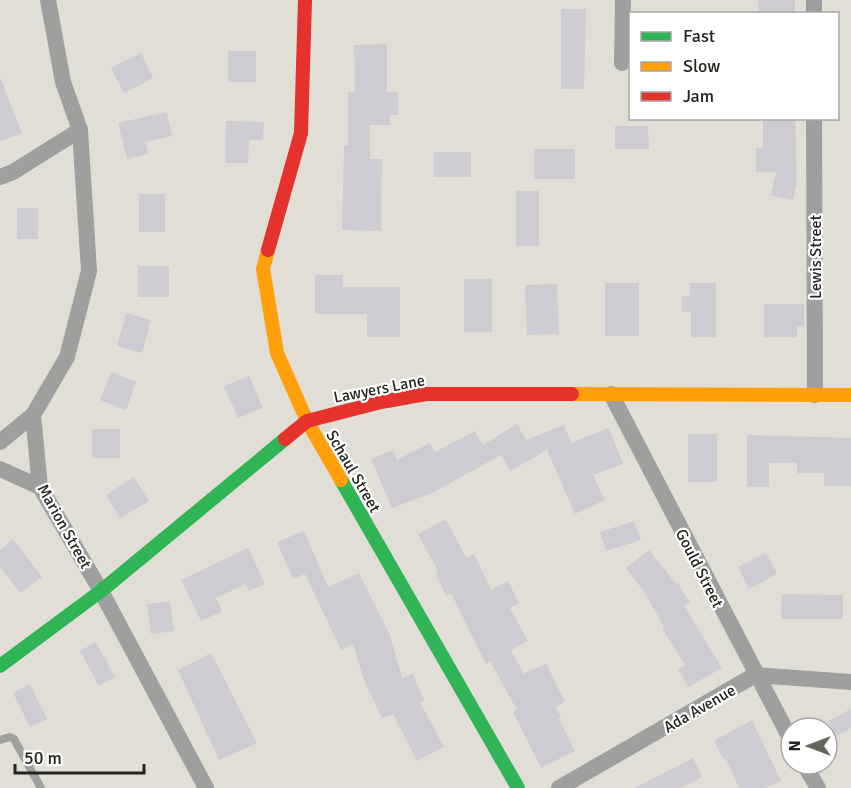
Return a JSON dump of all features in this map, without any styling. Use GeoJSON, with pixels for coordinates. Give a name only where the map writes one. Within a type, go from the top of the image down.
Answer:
{"type":"FeatureCollection","features":[{"type":"Feature","properties":{"kind":"street"},"geometry":{"type":"LineString","coordinates":[[0,442],[33,415],[67,357],[89,271],[80,130],[63,82],[48,0]]}},
{"type":"Feature","properties":{"kind":"street","name":"Schaul Street"},"geometry":{"type":"LineString","coordinates":[[305,0],[301,133],[262,269],[277,353],[307,421],[518,788]]}},
{"type":"Feature","properties":{"kind":"street"},"geometry":{"type":"LineString","coordinates":[[622,63],[623,0]]}},
{"type":"Feature","properties":{"kind":"street","name":"Lewis Street"},"geometry":{"type":"LineString","coordinates":[[814,120],[815,395]]}},
{"type":"Feature","properties":{"kind":"street"},"geometry":{"type":"LineString","coordinates":[[0,177],[13,172],[80,130]]}},
{"type":"Feature","properties":{"kind":"street","name":"Lawyers Lane"},"geometry":{"type":"LineString","coordinates":[[0,666],[101,591],[307,421],[381,402],[426,394],[851,396]]}},
{"type":"Feature","properties":{"kind":"street","name":"Gould Street"},"geometry":{"type":"LineString","coordinates":[[611,394],[779,718]]}},
{"type":"Feature","properties":{"kind":"street","name":"Marion Street"},"geometry":{"type":"LineString","coordinates":[[33,415],[40,487],[101,591],[206,788]]}},
{"type":"Feature","properties":{"kind":"street"},"geometry":{"type":"LineString","coordinates":[[0,469],[40,487]]}},
{"type":"Feature","properties":{"kind":"street"},"geometry":{"type":"LineString","coordinates":[[755,675],[851,682]]}},
{"type":"Feature","properties":{"kind":"street","name":"Ada Avenue"},"geometry":{"type":"LineString","coordinates":[[559,788],[755,675]]}},
{"type":"Feature","properties":{"kind":"lane"},"geometry":{"type":"LineString","coordinates":[[0,740],[10,737],[14,739],[41,788]]}},
{"type":"Feature","properties":{"kind":"building"},"geometry":{"type":"Polygon","coordinates":[[[758,0],[795,0],[795,12],[758,12],[758,0]]]}},
{"type":"Feature","properties":{"kind":"building"},"geometry":{"type":"Polygon","coordinates":[[[561,9],[586,9],[584,89],[561,89],[561,9]]]}},
{"type":"Feature","properties":{"kind":"building"},"geometry":{"type":"Polygon","coordinates":[[[387,44],[387,92],[398,92],[398,115],[390,115],[390,125],[370,125],[370,159],[382,159],[381,231],[342,230],[344,145],[348,145],[348,92],[355,92],[354,45],[387,44]]]}},
{"type":"Feature","properties":{"kind":"building"},"geometry":{"type":"Polygon","coordinates":[[[228,51],[256,51],[256,82],[228,82],[228,51]]]}},
{"type":"Feature","properties":{"kind":"building"},"geometry":{"type":"Polygon","coordinates":[[[141,53],[153,78],[124,93],[111,68],[141,53]]]}},
{"type":"Feature","properties":{"kind":"building"},"geometry":{"type":"Polygon","coordinates":[[[0,77],[22,133],[0,141],[0,77]]]}},
{"type":"Feature","properties":{"kind":"building"},"geometry":{"type":"Polygon","coordinates":[[[167,112],[172,136],[145,142],[148,154],[127,159],[118,123],[167,112]]]}},
{"type":"Feature","properties":{"kind":"building"},"geometry":{"type":"Polygon","coordinates":[[[763,120],[795,120],[797,180],[793,200],[771,196],[776,172],[756,172],[756,148],[763,148],[763,120]]]}},
{"type":"Feature","properties":{"kind":"building"},"geometry":{"type":"Polygon","coordinates":[[[226,121],[264,122],[263,140],[249,140],[248,163],[225,163],[226,121]]]}},
{"type":"Feature","properties":{"kind":"building"},"geometry":{"type":"Polygon","coordinates":[[[615,126],[648,126],[649,149],[615,149],[615,126]]]}},
{"type":"Feature","properties":{"kind":"building"},"geometry":{"type":"Polygon","coordinates":[[[534,149],[575,149],[575,179],[534,179],[534,149]]]}},
{"type":"Feature","properties":{"kind":"building"},"geometry":{"type":"Polygon","coordinates":[[[434,152],[471,152],[471,177],[434,177],[434,152]]]}},
{"type":"Feature","properties":{"kind":"building"},"geometry":{"type":"Polygon","coordinates":[[[516,191],[539,191],[539,246],[516,246],[516,191]]]}},
{"type":"Feature","properties":{"kind":"building"},"geometry":{"type":"Polygon","coordinates":[[[139,194],[165,194],[165,232],[139,232],[139,194]]]}},
{"type":"Feature","properties":{"kind":"building"},"geometry":{"type":"Polygon","coordinates":[[[17,208],[38,208],[38,239],[17,239],[17,208]]]}},
{"type":"Feature","properties":{"kind":"building"},"geometry":{"type":"Polygon","coordinates":[[[138,266],[169,266],[169,297],[138,297],[138,266]]]}},
{"type":"Feature","properties":{"kind":"building"},"geometry":{"type":"Polygon","coordinates":[[[315,275],[343,275],[343,287],[400,287],[400,337],[367,337],[367,314],[315,314],[315,275]]]}},
{"type":"Feature","properties":{"kind":"building"},"geometry":{"type":"Polygon","coordinates":[[[464,279],[492,279],[492,332],[464,332],[464,279]]]}},
{"type":"Feature","properties":{"kind":"building"},"geometry":{"type":"Polygon","coordinates":[[[605,283],[639,283],[639,336],[605,336],[605,283]]]}},
{"type":"Feature","properties":{"kind":"building"},"geometry":{"type":"Polygon","coordinates":[[[690,283],[716,283],[716,337],[691,337],[691,312],[682,312],[682,296],[690,296],[690,283]]]}},
{"type":"Feature","properties":{"kind":"building"},"geometry":{"type":"Polygon","coordinates":[[[557,284],[559,334],[527,335],[525,285],[557,284]]]}},
{"type":"Feature","properties":{"kind":"building"},"geometry":{"type":"Polygon","coordinates":[[[764,304],[804,304],[804,326],[797,326],[797,337],[764,337],[764,304]]]}},
{"type":"Feature","properties":{"kind":"building"},"geometry":{"type":"Polygon","coordinates":[[[126,313],[151,320],[142,353],[117,346],[126,313]]]}},
{"type":"Feature","properties":{"kind":"building"},"geometry":{"type":"Polygon","coordinates":[[[111,372],[136,382],[126,410],[100,400],[111,372]]]}},
{"type":"Feature","properties":{"kind":"building"},"geometry":{"type":"Polygon","coordinates":[[[249,376],[263,408],[238,418],[224,386],[249,376]]]}},
{"type":"Feature","properties":{"kind":"building"},"geometry":{"type":"Polygon","coordinates":[[[517,424],[526,440],[564,425],[571,443],[609,428],[623,464],[593,475],[605,500],[575,514],[547,450],[510,471],[501,455],[432,493],[392,508],[371,459],[393,450],[397,460],[430,443],[435,452],[475,431],[483,445],[517,424]]]}},
{"type":"Feature","properties":{"kind":"building"},"geometry":{"type":"Polygon","coordinates":[[[92,429],[120,429],[120,458],[92,458],[92,429]]]}},
{"type":"Feature","properties":{"kind":"building"},"geometry":{"type":"Polygon","coordinates":[[[688,434],[717,434],[717,482],[688,482],[688,434]]]}},
{"type":"Feature","properties":{"kind":"building"},"geometry":{"type":"Polygon","coordinates":[[[747,435],[851,438],[851,486],[824,486],[824,473],[797,473],[797,463],[769,463],[769,487],[747,487],[747,435]]]}},
{"type":"Feature","properties":{"kind":"building"},"geometry":{"type":"Polygon","coordinates":[[[134,477],[149,501],[120,518],[106,495],[134,477]]]}},
{"type":"Feature","properties":{"kind":"building"},"geometry":{"type":"Polygon","coordinates":[[[446,519],[466,558],[474,554],[491,590],[508,581],[519,603],[510,608],[528,641],[511,650],[524,674],[546,663],[565,702],[556,707],[561,717],[559,719],[575,751],[541,768],[513,712],[517,710],[490,661],[486,664],[451,593],[446,596],[435,572],[438,571],[418,534],[446,519]]]}},
{"type":"Feature","properties":{"kind":"building"},"geometry":{"type":"Polygon","coordinates":[[[634,521],[641,540],[606,551],[600,532],[634,521]]]}},
{"type":"Feature","properties":{"kind":"building"},"geometry":{"type":"Polygon","coordinates":[[[304,531],[328,587],[359,573],[390,635],[402,678],[413,674],[424,700],[420,702],[444,747],[417,761],[393,714],[382,718],[364,680],[353,644],[341,650],[305,574],[293,579],[277,542],[304,531]]]}},
{"type":"Feature","properties":{"kind":"building"},"geometry":{"type":"Polygon","coordinates":[[[13,539],[42,577],[20,593],[0,567],[0,550],[13,539]]]}},
{"type":"Feature","properties":{"kind":"building"},"geometry":{"type":"Polygon","coordinates":[[[248,548],[265,584],[249,591],[246,584],[216,598],[222,611],[201,621],[181,580],[248,548]]]}},
{"type":"Feature","properties":{"kind":"building"},"geometry":{"type":"Polygon","coordinates":[[[649,550],[676,584],[678,583],[690,603],[684,606],[722,668],[688,687],[678,669],[685,665],[662,628],[664,627],[645,593],[626,568],[649,550]]]}},
{"type":"Feature","properties":{"kind":"building"},"geometry":{"type":"Polygon","coordinates":[[[766,553],[777,574],[749,589],[738,567],[766,553]]]}},
{"type":"Feature","properties":{"kind":"building"},"geometry":{"type":"Polygon","coordinates":[[[782,594],[843,595],[843,619],[781,619],[782,594]]]}},
{"type":"Feature","properties":{"kind":"building"},"geometry":{"type":"Polygon","coordinates":[[[170,601],[174,631],[151,634],[147,604],[170,601]]]}},
{"type":"Feature","properties":{"kind":"building"},"geometry":{"type":"Polygon","coordinates":[[[96,642],[115,677],[99,686],[80,651],[96,642]]]}},
{"type":"Feature","properties":{"kind":"building"},"geometry":{"type":"Polygon","coordinates":[[[211,653],[257,743],[219,760],[178,670],[211,653]]]}},
{"type":"Feature","properties":{"kind":"building"},"geometry":{"type":"Polygon","coordinates":[[[30,684],[47,719],[30,727],[13,693],[30,684]]]}},
{"type":"Feature","properties":{"kind":"building"},"geometry":{"type":"Polygon","coordinates":[[[851,709],[851,728],[839,734],[839,716],[851,709]]]}},
{"type":"Feature","properties":{"kind":"building"},"geometry":{"type":"Polygon","coordinates":[[[752,720],[781,781],[765,788],[739,788],[726,759],[724,760],[714,741],[752,720]]]}},
{"type":"Feature","properties":{"kind":"building"},"geometry":{"type":"Polygon","coordinates":[[[693,758],[702,777],[681,788],[635,788],[693,758]]]}},
{"type":"Feature","properties":{"kind":"traffic: fast"},"geometry":{"type":"LineString","coordinates":[[0,666],[101,591],[285,439]]}},
{"type":"Feature","properties":{"kind":"traffic: fast"},"geometry":{"type":"LineString","coordinates":[[341,480],[518,788]]}},
{"type":"Feature","properties":{"kind":"traffic: slow"},"geometry":{"type":"LineString","coordinates":[[268,250],[263,269],[277,353],[307,421],[341,480]]}},
{"type":"Feature","properties":{"kind":"traffic: slow"},"geometry":{"type":"LineString","coordinates":[[572,394],[851,395]]}},
{"type":"Feature","properties":{"kind":"traffic: jam"},"geometry":{"type":"LineString","coordinates":[[268,250],[301,133],[305,0]]}},
{"type":"Feature","properties":{"kind":"traffic: jam"},"geometry":{"type":"LineString","coordinates":[[285,439],[307,421],[381,402],[426,394],[572,394]]}}]}
